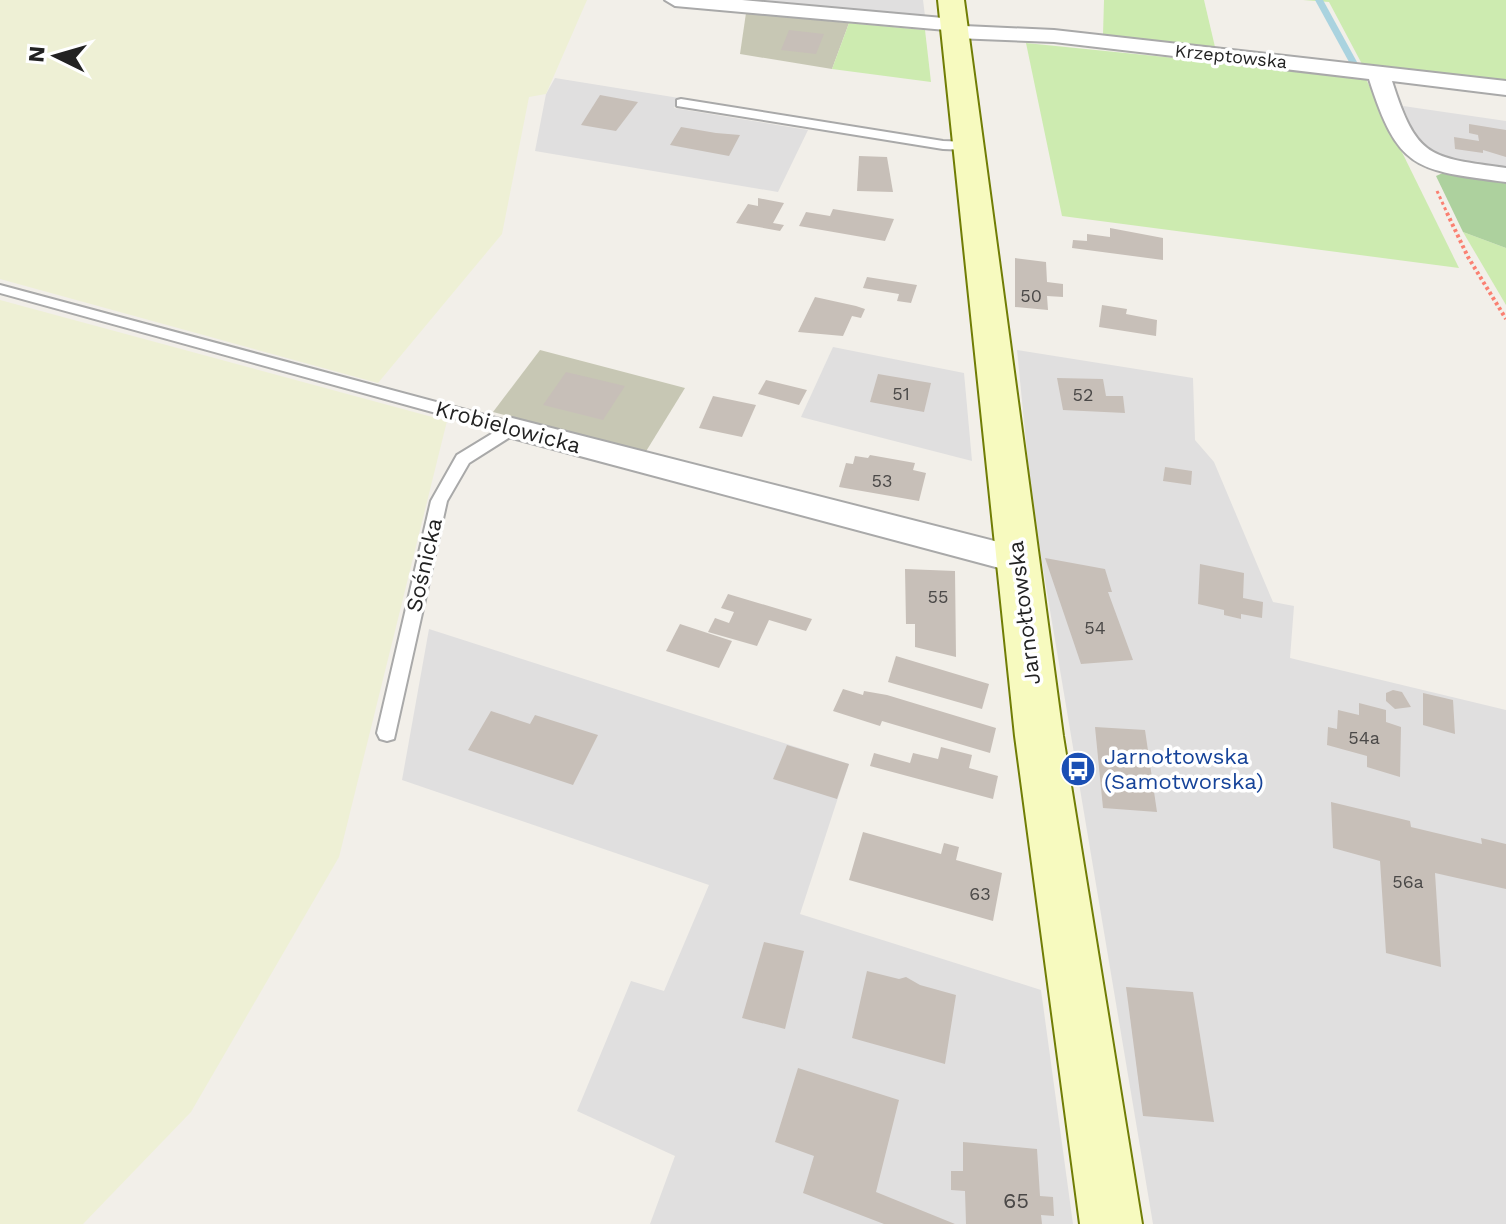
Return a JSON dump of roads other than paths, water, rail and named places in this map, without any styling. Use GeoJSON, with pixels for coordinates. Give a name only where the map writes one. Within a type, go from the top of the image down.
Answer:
{"type":"FeatureCollection","features":[{"type":"Feature","properties":{"kind":"street","name":"Krzeptowska"},"geometry":{"type":"LineString","coordinates":[[675,0],[953,19],[1054,36],[1506,88]]}},
{"type":"Feature","properties":{"kind":"street","name":"Jarnołtowska"},"geometry":{"type":"LineString","coordinates":[[953,19],[1039,736],[1111,1224]]}},
{"type":"Feature","properties":{"kind":"street"},"geometry":{"type":"LineString","coordinates":[[1378,72],[1405,142],[1433,160],[1506,175]]}},
{"type":"Feature","properties":{"kind":"street","name":"Krobielowicka"},"geometry":{"type":"LineString","coordinates":[[512,428],[1018,560]]}},
{"type":"Feature","properties":{"kind":"lane"},"geometry":{"type":"LineString","coordinates":[[681,103],[943,145],[969,146]]}},
{"type":"Feature","properties":{"kind":"lane","name":"Krobielowicka"},"geometry":{"type":"LineString","coordinates":[[0,289],[512,428]]}},
{"type":"Feature","properties":{"kind":"lane","name":"Sośnicka"},"geometry":{"type":"LineString","coordinates":[[387,733],[439,501],[463,459],[512,428]]}},
{"type":"Feature","properties":{"kind":"waterway"},"geometry":{"type":"LineString","coordinates":[[1319,0],[1353,62]]}},
{"type":"Feature","properties":{"kind":"place","name":"Jarnołtowska (Samotworska)"},"geometry":{"type":"Point","coordinates":[1078,769]}}]}
